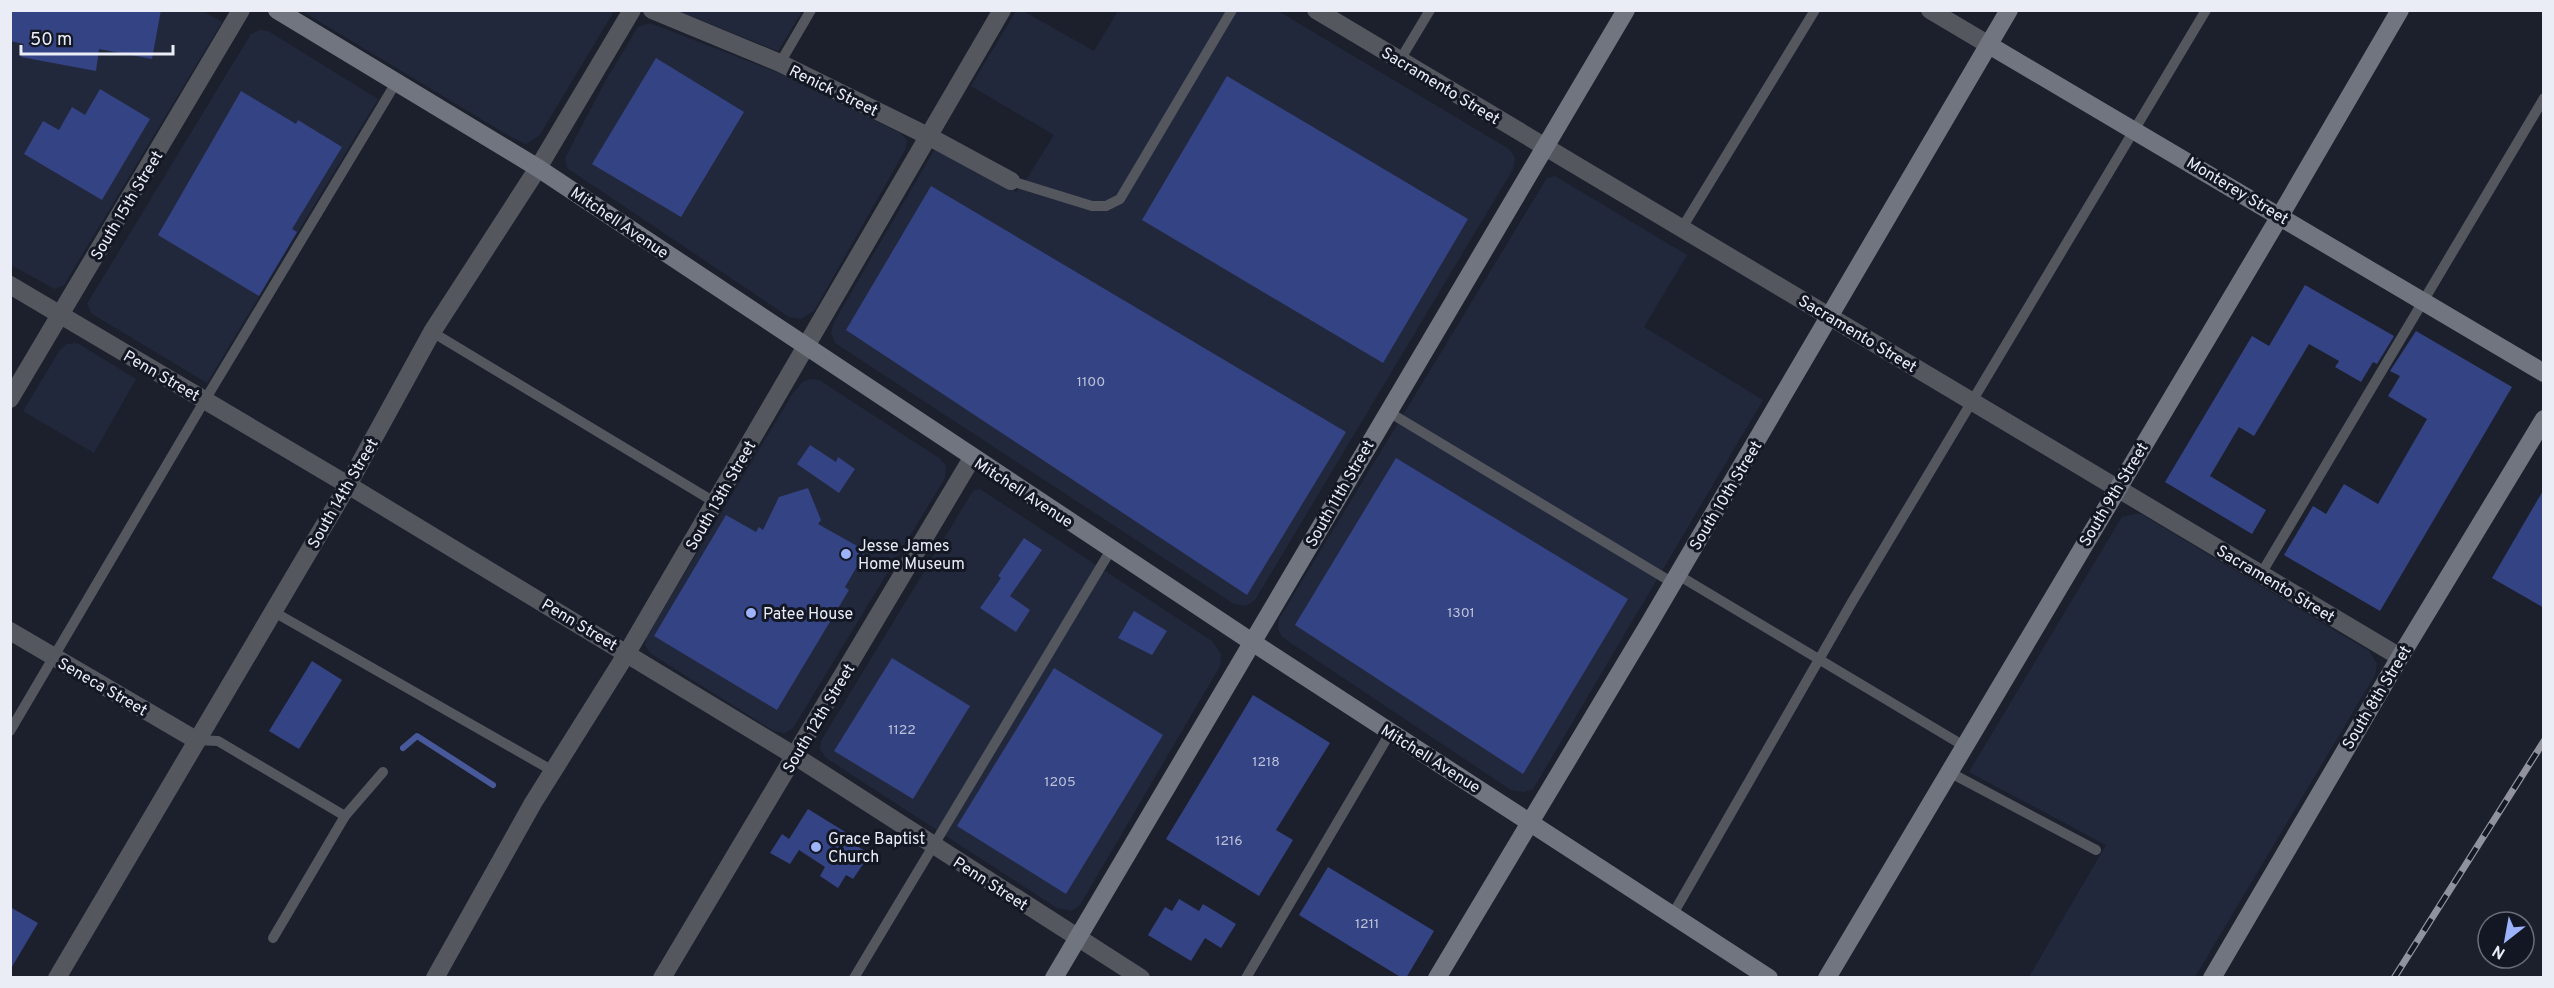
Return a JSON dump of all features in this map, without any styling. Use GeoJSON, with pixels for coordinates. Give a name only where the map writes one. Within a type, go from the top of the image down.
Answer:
{"type":"FeatureCollection","features":[{"type":"Feature","properties":{"kind":"main road","name":"Mitchell Avenue"},"geometry":{"type":"LineString","coordinates":[[277,10],[538,168],[972,458],[1390,733],[1769,978]]}},
{"type":"Feature","properties":{"kind":"main road","name":"South 11th Street"},"geometry":{"type":"LineString","coordinates":[[1054,978],[1626,10]]}},
{"type":"Feature","properties":{"kind":"main road","name":"South 10th Street"},"geometry":{"type":"LineString","coordinates":[[1437,978],[1675,579],[2009,10]]}},
{"type":"Feature","properties":{"kind":"main road","name":"South 9th Street"},"geometry":{"type":"LineString","coordinates":[[1827,978],[2400,10]]}},
{"type":"Feature","properties":{"kind":"main road","name":"Monterey Street"},"geometry":{"type":"LineString","coordinates":[[1989,45],[2544,373]]}},
{"type":"Feature","properties":{"kind":"main road","name":"South 8th Street"},"geometry":{"type":"LineString","coordinates":[[2212,978],[2400,657],[2544,419]]}},
{"type":"Feature","properties":{"kind":"street","name":"South 15th Street"},"geometry":{"type":"LineString","coordinates":[[10,399],[241,10]]}},
{"type":"Feature","properties":{"kind":"street","name":"South 14th Street"},"geometry":{"type":"LineString","coordinates":[[57,978],[348,485],[432,332],[538,168],[632,10]]}},
{"type":"Feature","properties":{"kind":"street","name":"Renick Street"},"geometry":{"type":"LineString","coordinates":[[652,10],[780,63],[928,136],[1011,181]]}},
{"type":"Feature","properties":{"kind":"street","name":"South 13th Street"},"geometry":{"type":"LineString","coordinates":[[435,978],[461,928],[553,771],[627,653],[716,503],[1002,10]]}},
{"type":"Feature","properties":{"kind":"street","name":"Sacramento Street"},"geometry":{"type":"LineString","coordinates":[[1316,10],[2400,657]]}},
{"type":"Feature","properties":{"kind":"street","name":"Monterey Street"},"geometry":{"type":"LineString","coordinates":[[1930,10],[1989,45]]}},
{"type":"Feature","properties":{"kind":"street","name":"Penn Street"},"geometry":{"type":"LineString","coordinates":[[10,285],[348,485],[795,756],[1140,978]]}},
{"type":"Feature","properties":{"kind":"street","name":"South 12th Street"},"geometry":{"type":"LineString","coordinates":[[662,978],[972,458]]}},
{"type":"Feature","properties":{"kind":"street","name":"Seneca Street"},"geometry":{"type":"LineString","coordinates":[[10,631],[196,740]]}},
{"type":"Feature","properties":{"kind":"lane"},"geometry":{"type":"LineString","coordinates":[[780,63],[811,10]]}},
{"type":"Feature","properties":{"kind":"lane"},"geometry":{"type":"LineString","coordinates":[[1011,181],[1092,206],[1106,206],[1120,199],[1232,10]]}},
{"type":"Feature","properties":{"kind":"lane"},"geometry":{"type":"LineString","coordinates":[[1400,60],[1430,10]]}},
{"type":"Feature","properties":{"kind":"lane"},"geometry":{"type":"LineString","coordinates":[[1682,228],[1815,10]]}},
{"type":"Feature","properties":{"kind":"lane"},"geometry":{"type":"LineString","coordinates":[[1673,914],[1819,660],[2206,10]]}},
{"type":"Feature","properties":{"kind":"lane"},"geometry":{"type":"LineString","coordinates":[[10,731],[397,81]]}},
{"type":"Feature","properties":{"kind":"lane"},"geometry":{"type":"LineString","coordinates":[[2261,574],[2544,98]]}},
{"type":"Feature","properties":{"kind":"lane"},"geometry":{"type":"LineString","coordinates":[[432,332],[716,503]]}},
{"type":"Feature","properties":{"kind":"lane"},"geometry":{"type":"LineString","coordinates":[[1387,411],[1964,746]]}},
{"type":"Feature","properties":{"kind":"lane"},"geometry":{"type":"LineString","coordinates":[[854,978],[1112,548]]}},
{"type":"Feature","properties":{"kind":"lane"},"geometry":{"type":"LineString","coordinates":[[274,612],[553,771]]}},
{"type":"Feature","properties":{"kind":"lane"},"geometry":{"type":"LineString","coordinates":[[1246,978],[1390,733]]}},
{"type":"Feature","properties":{"kind":"lane"},"geometry":{"type":"LineString","coordinates":[[196,740],[218,741],[345,816]]}},
{"type":"Feature","properties":{"kind":"lane"},"geometry":{"type":"LineString","coordinates":[[273,938],[345,816],[383,772]]}},
{"type":"Feature","properties":{"kind":"lane"},"geometry":{"type":"LineString","coordinates":[[1949,772],[2096,850]]}},
{"type":"Feature","properties":{"kind":"shaded area"},"geometry":{"type":"Polygon","coordinates":[[[614,10],[539,136],[526,144],[302,11],[614,10]]]}},
{"type":"Feature","properties":{"kind":"shaded area"},"geometry":{"type":"Polygon","coordinates":[[[10,11],[202,11],[222,22],[64,285],[55,289],[11,265],[10,11]]]}},
{"type":"Feature","properties":{"kind":"shaded area"},"geometry":{"type":"Polygon","coordinates":[[[677,11],[802,11],[778,51],[677,11]]]}},
{"type":"Feature","properties":{"kind":"shaded area"},"geometry":{"type":"Polygon","coordinates":[[[1016,11],[1023,11],[1094,51],[1118,11],[1278,11],[1509,149],[1515,158],[1513,169],[1255,600],[1246,606],[1234,604],[835,343],[831,333],[834,322],[936,147],[1016,192],[1054,135],[971,86],[1016,11]]]}},
{"type":"Feature","properties":{"kind":"shaded area"},"geometry":{"type":"Polygon","coordinates":[[[650,23],[779,73],[900,133],[907,140],[905,150],[814,311],[801,319],[789,317],[567,168],[565,158],[606,80],[638,27],[650,23]]]}},
{"type":"Feature","properties":{"kind":"shaded area"},"geometry":{"type":"Polygon","coordinates":[[[260,30],[268,31],[378,99],[207,383],[92,314],[87,304],[251,34],[260,30]]]}},
{"type":"Feature","properties":{"kind":"shaded area"},"geometry":{"type":"Polygon","coordinates":[[[1555,176],[1687,255],[1644,327],[1763,400],[1533,789],[1524,792],[1511,790],[1282,637],[1278,629],[1279,619],[1547,178],[1555,176]]]}},
{"type":"Feature","properties":{"kind":"shaded area"},"geometry":{"type":"Polygon","coordinates":[[[77,343],[136,379],[94,453],[23,411],[60,350],[67,344],[77,343]]]}},
{"type":"Feature","properties":{"kind":"shaded area"},"geometry":{"type":"Polygon","coordinates":[[[810,379],[819,380],[939,458],[946,466],[945,478],[793,728],[785,733],[774,731],[651,654],[645,645],[647,636],[793,393],[803,382],[810,379]]]}},
{"type":"Feature","properties":{"kind":"shaded area"},"geometry":{"type":"Polygon","coordinates":[[[980,489],[1212,641],[1221,654],[1220,666],[1080,905],[1071,911],[1057,908],[826,758],[820,749],[821,741],[973,491],[980,489]]]}},
{"type":"Feature","properties":{"kind":"shaded area"},"geometry":{"type":"Polygon","coordinates":[[[2141,514],[2369,651],[2377,664],[2375,675],[2195,977],[2029,977],[2106,845],[1969,772],[2122,517],[2141,514]]]}},
{"type":"Feature","properties":{"kind":"building"},"geometry":{"type":"Polygon","coordinates":[[[10,10],[161,10],[152,59],[99,49],[96,71],[21,57],[24,44],[10,41],[10,10]]]}},
{"type":"Feature","properties":{"kind":"building"},"geometry":{"type":"Polygon","coordinates":[[[656,58],[744,112],[681,217],[592,164],[656,58]]]}},
{"type":"Feature","properties":{"kind":"building"},"geometry":{"type":"Polygon","coordinates":[[[1227,76],[1468,219],[1383,363],[1142,220],[1227,76]]]}},
{"type":"Feature","properties":{"kind":"building"},"geometry":{"type":"Polygon","coordinates":[[[100,89],[150,119],[102,200],[24,154],[43,121],[59,130],[72,107],[85,115],[100,89]]]}},
{"type":"Feature","properties":{"kind":"building"},"geometry":{"type":"Polygon","coordinates":[[[241,91],[296,124],[298,120],[342,147],[292,229],[297,232],[259,296],[158,235],[241,91]]]}},
{"type":"Feature","properties":{"kind":"building"},"geometry":{"type":"Polygon","coordinates":[[[931,186],[1346,432],[1247,595],[846,330],[931,186]]]}},
{"type":"Feature","properties":{"kind":"building"},"geometry":{"type":"Polygon","coordinates":[[[2305,285],[2394,336],[2377,364],[2373,362],[2361,382],[2335,367],[2339,361],[2309,344],[2254,436],[2239,427],[2210,476],[2266,510],[2252,534],[2165,482],[2252,336],[2269,346],[2305,285]]]}},
{"type":"Feature","properties":{"kind":"building"},"geometry":{"type":"Polygon","coordinates":[[[2416,331],[2512,387],[2380,611],[2284,555],[2313,506],[2326,514],[2344,484],[2378,504],[2427,419],[2388,396],[2400,376],[2390,371],[2416,331]]]}},
{"type":"Feature","properties":{"kind":"building"},"geometry":{"type":"Polygon","coordinates":[[[810,445],[836,462],[838,457],[855,469],[839,493],[797,464],[810,445]]]}},
{"type":"Feature","properties":{"kind":"building"},"geometry":{"type":"Polygon","coordinates":[[[1396,458],[1628,599],[1523,774],[1295,625],[1396,458]]]}},
{"type":"Feature","properties":{"kind":"building","name":"Patee House"},"geometry":{"type":"Polygon","coordinates":[[[808,488],[821,520],[818,524],[866,551],[845,587],[849,590],[777,710],[654,636],[726,515],[756,532],[759,527],[763,530],[779,497],[808,488]]]}},
{"type":"Feature","properties":{"kind":"building"},"geometry":{"type":"Polygon","coordinates":[[[2544,489],[2544,608],[2492,578],[2544,489]]]}},
{"type":"Feature","properties":{"kind":"building"},"geometry":{"type":"Polygon","coordinates":[[[1024,538],[1042,550],[1010,596],[1030,610],[1016,632],[980,608],[1001,578],[998,576],[1024,538]]]}},
{"type":"Feature","properties":{"kind":"building"},"geometry":{"type":"Polygon","coordinates":[[[1134,611],[1167,631],[1152,655],[1118,638],[1134,611]]]}},
{"type":"Feature","properties":{"kind":"building"},"geometry":{"type":"Polygon","coordinates":[[[892,658],[970,706],[913,799],[834,751],[892,658]]]}},
{"type":"Feature","properties":{"kind":"building"},"geometry":{"type":"Polygon","coordinates":[[[312,661],[342,680],[299,749],[269,731],[312,661]]]}},
{"type":"Feature","properties":{"kind":"building"},"geometry":{"type":"Polygon","coordinates":[[[1054,668],[1163,735],[1066,894],[957,826],[1054,668]]]}},
{"type":"Feature","properties":{"kind":"building"},"geometry":{"type":"Polygon","coordinates":[[[1253,695],[1330,743],[1276,830],[1293,840],[1259,896],[1166,839],[1253,695]]]}},
{"type":"Feature","properties":{"kind":"building","name":"Grace Baptist Church"},"geometry":{"type":"Polygon","coordinates":[[[808,809],[855,838],[852,843],[870,854],[853,879],[846,875],[838,888],[820,876],[825,867],[799,850],[790,864],[770,853],[782,834],[789,839],[808,809]]]}},
{"type":"Feature","properties":{"kind":"building"},"geometry":{"type":"Polygon","coordinates":[[[1328,867],[1434,931],[1406,978],[1402,978],[1299,915],[1328,867]]]}},
{"type":"Feature","properties":{"kind":"building"},"geometry":{"type":"Polygon","coordinates":[[[1179,899],[1199,911],[1203,904],[1236,924],[1221,948],[1205,938],[1191,961],[1148,935],[1165,907],[1172,911],[1179,899]]]}},
{"type":"Feature","properties":{"kind":"building"},"geometry":{"type":"Polygon","coordinates":[[[10,907],[38,923],[10,970],[10,907]]]}},
{"type":"Feature","properties":{"kind":"waterway"},"geometry":{"type":"LineString","coordinates":[[403,748],[417,736],[493,785]]}},
{"type":"Feature","properties":{"kind":"railway"},"geometry":{"type":"LineString","coordinates":[[2394,978],[2544,741]]}},
{"type":"Feature","properties":{"kind":"place","name":"Jesse James Home Museum"},"geometry":{"type":"Point","coordinates":[846,554]}},
{"type":"Feature","properties":{"kind":"place","name":"Patee House"},"geometry":{"type":"Point","coordinates":[751,613]}},
{"type":"Feature","properties":{"kind":"place","name":"Grace Baptist Church"},"geometry":{"type":"Point","coordinates":[816,847]}}]}
